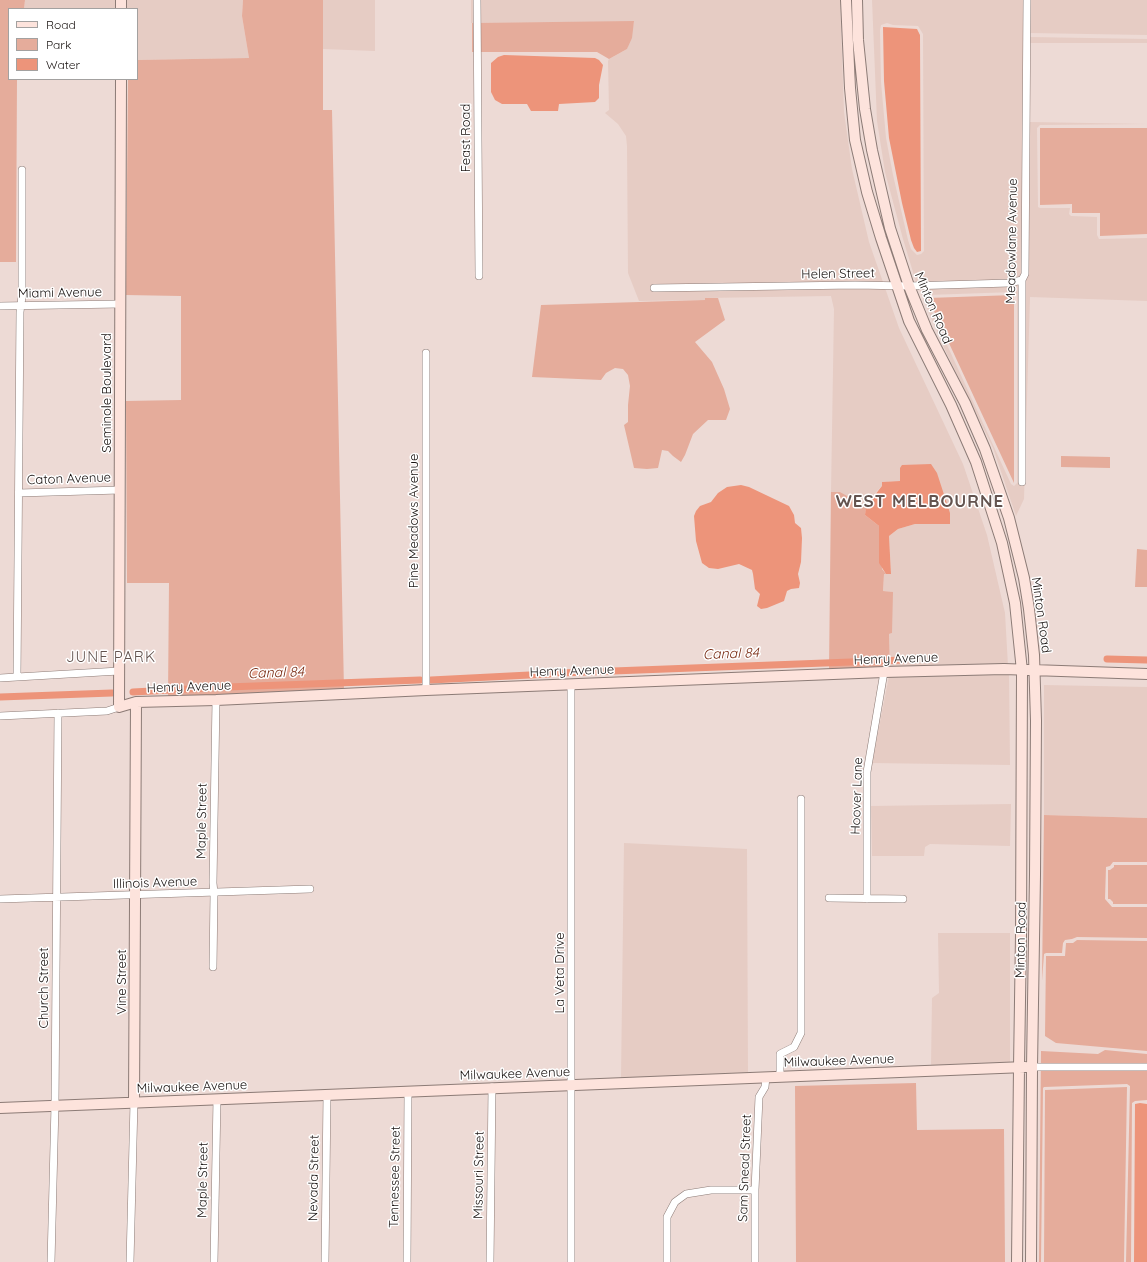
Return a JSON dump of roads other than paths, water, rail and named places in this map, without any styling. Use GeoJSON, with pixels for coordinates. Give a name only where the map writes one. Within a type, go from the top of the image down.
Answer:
{"type":"FeatureCollection","features":[{"type":"Feature","properties":{"kind":"street","name":"Feast Road"},"geometry":{"type":"LineString","coordinates":[[477,0],[479,276]]}},
{"type":"Feature","properties":{"kind":"street","name":"Minton Road"},"geometry":{"type":"LineString","coordinates":[[846,0],[850,88],[855,140],[867,192],[909,321],[960,426],[974,457],[986,490],[1002,543],[1015,603],[1022,671],[1021,935],[1018,1067],[1017,1262]]}},
{"type":"Feature","properties":{"kind":"street","name":"Minton Road"},"geometry":{"type":"LineString","coordinates":[[857,0],[858,40],[866,109],[872,150],[890,228],[909,286],[927,330],[965,403],[984,448],[1009,518],[1024,578],[1029,609],[1035,671],[1036,721],[1031,1262]]}},
{"type":"Feature","properties":{"kind":"street","name":"Meadowlane Avenue"},"geometry":{"type":"LineString","coordinates":[[1022,482],[1022,280],[1025,274],[1026,0]]}},
{"type":"Feature","properties":{"kind":"street","name":"Seminole Boulevard"},"geometry":{"type":"LineString","coordinates":[[119,707],[121,80]]}},
{"type":"Feature","properties":{"kind":"street"},"geometry":{"type":"LineString","coordinates":[[17,677],[20,312],[22,305],[22,170]]}},
{"type":"Feature","properties":{"kind":"street","name":"Helen Street"},"geometry":{"type":"LineString","coordinates":[[654,288],[909,286],[1009,283],[1022,280]]}},
{"type":"Feature","properties":{"kind":"street","name":"Miami Avenue"},"geometry":{"type":"LineString","coordinates":[[0,306],[120,304]]}},
{"type":"Feature","properties":{"kind":"street","name":"Pine Meadows Avenue"},"geometry":{"type":"LineString","coordinates":[[426,353],[426,690]]}},
{"type":"Feature","properties":{"kind":"street"},"geometry":{"type":"LineString","coordinates":[[974,457],[984,448]]}},
{"type":"Feature","properties":{"kind":"street","name":"Caton Avenue"},"geometry":{"type":"LineString","coordinates":[[19,493],[120,490]]}},
{"type":"Feature","properties":{"kind":"street","name":"Henry Avenue"},"geometry":{"type":"LineString","coordinates":[[0,716],[107,711],[136,702],[216,700],[884,672],[1004,669],[1022,671],[1147,674]]}},
{"type":"Feature","properties":{"kind":"street"},"geometry":{"type":"LineString","coordinates":[[0,678],[119,671]]}},
{"type":"Feature","properties":{"kind":"street","name":"Hoover Lane"},"geometry":{"type":"LineString","coordinates":[[867,899],[867,772],[884,672]]}},
{"type":"Feature","properties":{"kind":"street","name":"La Veta Drive"},"geometry":{"type":"LineString","coordinates":[[571,685],[571,1262]]}},
{"type":"Feature","properties":{"kind":"street","name":"Maple Street"},"geometry":{"type":"LineString","coordinates":[[213,967],[216,700]]}},
{"type":"Feature","properties":{"kind":"street","name":"Vine Street"},"geometry":{"type":"LineString","coordinates":[[130,1262],[134,1102],[136,702]]}},
{"type":"Feature","properties":{"kind":"street","name":"Church Street"},"geometry":{"type":"LineString","coordinates":[[51,1262],[55,1105],[58,713]]}},
{"type":"Feature","properties":{"kind":"street"},"geometry":{"type":"LineString","coordinates":[[780,1076],[780,1054],[794,1047],[801,1033],[801,799]]}},
{"type":"Feature","properties":{"kind":"street","name":"Illinois Avenue"},"geometry":{"type":"LineString","coordinates":[[0,899],[310,889]]}},
{"type":"Feature","properties":{"kind":"street"},"geometry":{"type":"LineString","coordinates":[[829,898],[903,898]]}},
{"type":"Feature","properties":{"kind":"street"},"geometry":{"type":"LineString","coordinates":[[1032,1067],[1147,1067]]}},
{"type":"Feature","properties":{"kind":"street","name":"Milwaukee Avenue"},"geometry":{"type":"LineString","coordinates":[[0,1108],[408,1092],[492,1087],[1032,1067]]}},
{"type":"Feature","properties":{"kind":"street","name":"Sam Snead Street"},"geometry":{"type":"LineString","coordinates":[[755,1262],[755,1190],[759,1097],[765,1087],[766,1077]]}},
{"type":"Feature","properties":{"kind":"street","name":"Missouri Street"},"geometry":{"type":"LineString","coordinates":[[490,1262],[492,1087]]}},
{"type":"Feature","properties":{"kind":"street","name":"Tennessee Street"},"geometry":{"type":"LineString","coordinates":[[406,1262],[408,1092]]}},
{"type":"Feature","properties":{"kind":"street","name":"Nevada Street"},"geometry":{"type":"LineString","coordinates":[[325,1262],[326,1095]]}},
{"type":"Feature","properties":{"kind":"street","name":"Maple Street"},"geometry":{"type":"LineString","coordinates":[[214,1262],[217,1099]]}},
{"type":"Feature","properties":{"kind":"street"},"geometry":{"type":"LineString","coordinates":[[666,1262],[667,1217],[674,1202],[686,1194],[711,1190],[755,1190]]}},
{"type":"Feature","properties":{"kind":"water"},"geometry":{"type":"Polygon","coordinates":[[[883,27],[917,29],[920,35],[921,251],[917,252],[911,240],[889,138],[884,81],[883,27]]]}},
{"type":"Feature","properties":{"kind":"water"},"geometry":{"type":"Polygon","coordinates":[[[504,55],[595,58],[603,65],[599,85],[599,98],[595,102],[559,104],[558,111],[531,111],[527,104],[502,104],[495,100],[491,92],[491,63],[498,57],[504,55]]]}},
{"type":"Feature","properties":{"kind":"water"},"geometry":{"type":"Polygon","coordinates":[[[931,464],[937,473],[950,513],[950,524],[915,524],[898,529],[889,536],[891,574],[886,574],[879,563],[879,526],[865,515],[866,506],[882,486],[882,482],[900,481],[900,468],[902,465],[931,464]]]}},
{"type":"Feature","properties":{"kind":"water"},"geometry":{"type":"Polygon","coordinates":[[[741,485],[749,487],[789,506],[794,515],[795,523],[801,528],[801,562],[798,574],[800,583],[799,588],[787,591],[784,601],[767,608],[761,609],[757,606],[760,594],[755,589],[752,570],[739,564],[718,569],[709,568],[702,563],[696,541],[694,516],[700,506],[711,502],[718,493],[727,487],[741,485]]]}},
{"type":"Feature","properties":{"kind":"water"},"geometry":{"type":"Polygon","coordinates":[[[1135,1104],[1147,1104],[1147,1262],[1134,1262],[1135,1104]]]}},
{"type":"Feature","properties":{"kind":"waterway","name":"Canal 84"},"geometry":{"type":"LineString","coordinates":[[1107,659],[1147,660]]}},
{"type":"Feature","properties":{"kind":"waterway","name":"Canal 84"},"geometry":{"type":"LineString","coordinates":[[560,673],[904,660]]}},
{"type":"Feature","properties":{"kind":"waterway","name":"Canal 84"},"geometry":{"type":"LineString","coordinates":[[431,680],[549,674]]}},
{"type":"Feature","properties":{"kind":"waterway","name":"Canal 84"},"geometry":{"type":"LineString","coordinates":[[133,692],[420,680]]}},
{"type":"Feature","properties":{"kind":"waterway","name":"Canal 84"},"geometry":{"type":"LineString","coordinates":[[0,697],[112,693]]}},
{"type":"Feature","properties":{"kind":"district","name":"WEST MELBOURNE"},"geometry":{"type":"Point","coordinates":[920,502]}},
{"type":"Feature","properties":{"kind":"district","name":"JUNE PARK"},"geometry":{"type":"Point","coordinates":[111,657]}}]}
